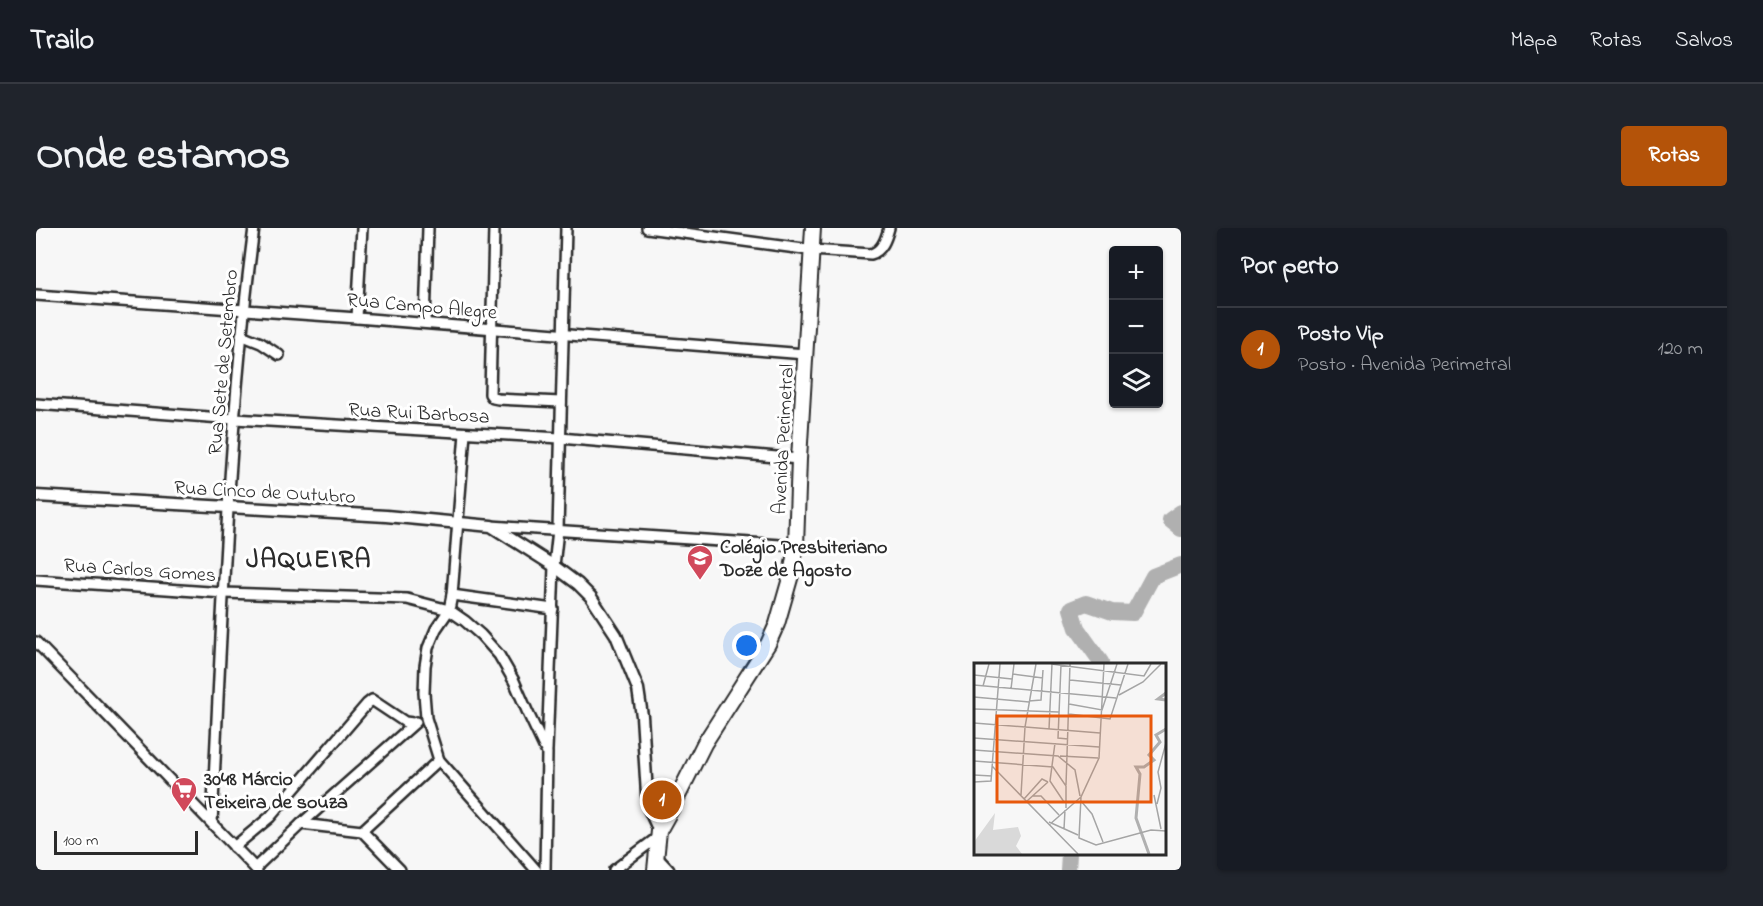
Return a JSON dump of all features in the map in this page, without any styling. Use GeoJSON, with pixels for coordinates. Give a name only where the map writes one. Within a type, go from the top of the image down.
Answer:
{"type":"FeatureCollection","features":[{"type":"Feature","properties":{"kind":"main road","name":"Avenida Perimetral"},"geometry":{"type":"LineString","coordinates":[[656,863],[658,834],[704,744],[768,644],[782,610],[791,575],[796,546],[813,228]]}},
{"type":"Feature","properties":{"kind":"street","name":"Rua Sete de Setembro"},"geometry":{"type":"LineString","coordinates":[[212,823],[228,507],[243,309],[254,228]]}},
{"type":"Feature","properties":{"kind":"street"},"geometry":{"type":"LineString","coordinates":[[357,318],[362,228]]}},
{"type":"Feature","properties":{"kind":"street"},"geometry":{"type":"LineString","coordinates":[[425,324],[428,228]]}},
{"type":"Feature","properties":{"kind":"street"},"geometry":{"type":"LineString","coordinates":[[494,228],[490,394],[493,398],[561,402]]}},
{"type":"Feature","properties":{"kind":"street"},"geometry":{"type":"LineString","coordinates":[[547,753],[554,566],[558,530],[566,228]]}},
{"type":"Feature","properties":{"kind":"street"},"geometry":{"type":"LineString","coordinates":[[648,228],[811,250],[871,254],[877,252],[882,246],[889,228]]}},
{"type":"Feature","properties":{"kind":"street","name":"Rua Campo Alegre"},"geometry":{"type":"LineString","coordinates":[[36,295],[243,309],[805,354]]}},
{"type":"Feature","properties":{"kind":"street"},"geometry":{"type":"LineString","coordinates":[[242,335],[261,343],[279,355]]}},
{"type":"Feature","properties":{"kind":"street","name":"Rua Rui Barbosa"},"geometry":{"type":"LineString","coordinates":[[36,404],[235,419],[561,438],[799,459]]}},
{"type":"Feature","properties":{"kind":"street"},"geometry":{"type":"LineString","coordinates":[[465,433],[452,595],[449,610],[436,629],[428,648],[425,666],[426,718],[439,760],[536,870]]}},
{"type":"Feature","properties":{"kind":"street","name":"Rua Cinco de Outubro"},"geometry":{"type":"LineString","coordinates":[[36,496],[386,516],[491,526],[796,546]]}},
{"type":"Feature","properties":{"kind":"street","name":"Rua Cinco de Outubro"},"geometry":{"type":"LineString","coordinates":[[491,526],[578,584],[591,597],[616,635],[638,689],[649,809],[658,834]]}},
{"type":"Feature","properties":{"kind":"street","name":"Rua Carlos Gomes"},"geometry":{"type":"LineString","coordinates":[[36,580],[224,593],[407,599],[449,610],[481,635],[499,655],[514,681],[547,753],[545,870]]}},
{"type":"Feature","properties":{"kind":"street"},"geometry":{"type":"LineString","coordinates":[[452,595],[553,609]]}},
{"type":"Feature","properties":{"kind":"street"},"geometry":{"type":"LineString","coordinates":[[36,642],[256,869],[301,824],[413,723],[426,718]]}},
{"type":"Feature","properties":{"kind":"street"},"geometry":{"type":"LineString","coordinates":[[234,847],[270,817],[372,700],[405,722],[413,723]]}},
{"type":"Feature","properties":{"kind":"street"},"geometry":{"type":"LineString","coordinates":[[362,831],[439,760]]}},
{"type":"Feature","properties":{"kind":"street"},"geometry":{"type":"LineString","coordinates":[[301,824],[362,831],[400,870]]}},
{"type":"Feature","properties":{"kind":"street"},"geometry":{"type":"LineString","coordinates":[[614,870],[658,834]]}},
{"type":"Feature","properties":{"kind":"street"},"geometry":{"type":"LineString","coordinates":[[656,863],[669,870]]}},
{"type":"Feature","properties":{"kind":"waterway"},"geometry":{"type":"LineString","coordinates":[[1181,512],[1170,520],[1181,529]]}},
{"type":"Feature","properties":{"kind":"waterway"},"geometry":{"type":"LineString","coordinates":[[1100,663],[1077,628],[1071,609],[1086,603],[1112,612],[1133,613],[1153,576],[1181,565]]}},
{"type":"Feature","properties":{"kind":"waterway"},"geometry":{"type":"LineString","coordinates":[[1068,870],[1069,855]]}},
{"type":"Feature","properties":{"kind":"place","name":"Colégio Presbiteriano Doze de Agosto"},"geometry":{"type":"Point","coordinates":[700,581]}},
{"type":"Feature","properties":{"kind":"place","name":"Posto Vip"},"geometry":{"type":"Point","coordinates":[662,800]}},
{"type":"Feature","properties":{"kind":"place","name":"3048 Márcio Teixeira de souza"},"geometry":{"type":"Point","coordinates":[184,813]}},
{"type":"Feature","properties":{"kind":"district","name":"JAQUEIRA"},"geometry":{"type":"Point","coordinates":[309,558]}}]}
